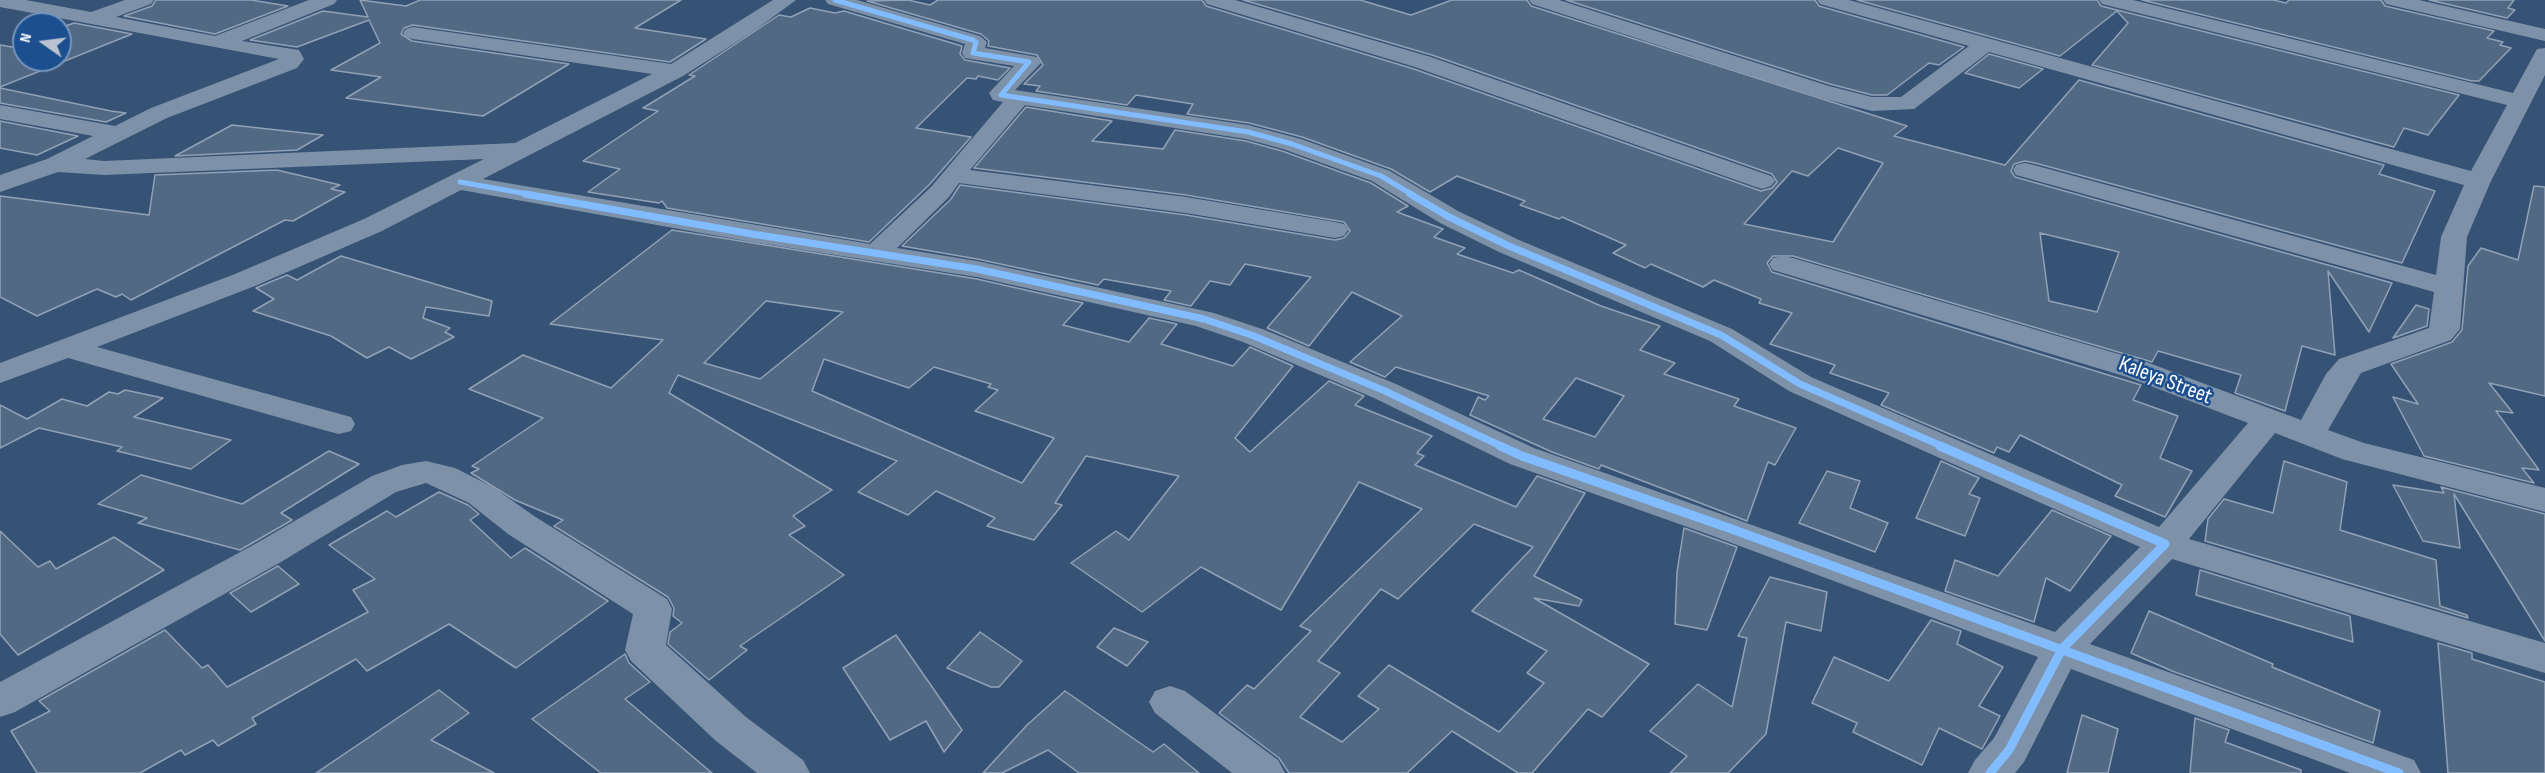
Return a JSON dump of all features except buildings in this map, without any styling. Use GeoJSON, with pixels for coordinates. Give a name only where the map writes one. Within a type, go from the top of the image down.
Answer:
{"type":"FeatureCollection","features":[{"type":"Feature","properties":{"kind":"street"},"geometry":{"type":"LineString","coordinates":[[91,20],[144,0]]}},
{"type":"Feature","properties":{"kind":"street"},"geometry":{"type":"LineString","coordinates":[[217,43],[327,0]]}},
{"type":"Feature","properties":{"kind":"street"},"geometry":{"type":"LineString","coordinates":[[747,0],[783,2]]}},
{"type":"Feature","properties":{"kind":"street"},"geometry":{"type":"LineString","coordinates":[[834,0],[974,40],[976,42],[973,53],[1029,62],[1000,93],[1001,95],[1248,132],[1292,144],[1381,176],[1449,217],[1509,246],[1721,335],[1800,384],[2165,544],[2545,658]]}},
{"type":"Feature","properties":{"kind":"street"},"geometry":{"type":"LineString","coordinates":[[1214,0],[1423,62],[1762,181]]}},
{"type":"Feature","properties":{"kind":"street"},"geometry":{"type":"LineString","coordinates":[[1539,0],[1821,91],[1872,104],[1906,104],[1984,45]]}},
{"type":"Feature","properties":{"kind":"street"},"geometry":{"type":"LineString","coordinates":[[1827,0],[2478,181]]}},
{"type":"Feature","properties":{"kind":"street"},"geometry":{"type":"LineString","coordinates":[[2109,0],[2519,101]]}},
{"type":"Feature","properties":{"kind":"street"},"geometry":{"type":"LineString","coordinates":[[2392,0],[2545,35]]}},
{"type":"Feature","properties":{"kind":"street"},"geometry":{"type":"LineString","coordinates":[[0,1],[91,20],[291,55],[293,59],[289,63],[159,112],[56,164],[0,184]]}},
{"type":"Feature","properties":{"kind":"street"},"geometry":{"type":"LineString","coordinates":[[0,374],[266,271],[373,225],[675,71],[783,2]]}},
{"type":"Feature","properties":{"kind":"street"},"geometry":{"type":"LineString","coordinates":[[413,33],[675,71]]}},
{"type":"Feature","properties":{"kind":"street"},"geometry":{"type":"LineString","coordinates":[[2309,435],[2342,374],[2350,366],[2440,334],[2445,329],[2454,237],[2478,181],[2545,54]]}},
{"type":"Feature","properties":{"kind":"street"},"geometry":{"type":"LineString","coordinates":[[877,253],[940,192],[952,175],[1020,98]]}},
{"type":"Feature","properties":{"kind":"street"},"geometry":{"type":"LineString","coordinates":[[0,112],[115,133]]}},
{"type":"Feature","properties":{"kind":"street"},"geometry":{"type":"LineString","coordinates":[[56,164],[104,168],[522,150]]}},
{"type":"Feature","properties":{"kind":"street"},"geometry":{"type":"LineString","coordinates":[[2025,170],[2449,287]]}},
{"type":"Feature","properties":{"kind":"street"},"geometry":{"type":"LineString","coordinates":[[952,175],[1186,205],[1335,230]]}},
{"type":"Feature","properties":{"kind":"street"},"geometry":{"type":"LineString","coordinates":[[460,182],[752,234],[977,269],[1146,305],[1254,336],[1385,391],[1522,456],[2062,649],[2187,698],[2399,773]]}},
{"type":"Feature","properties":{"kind":"street","name":"Kaleya Street"},"geometry":{"type":"LineString","coordinates":[[1783,264],[2085,352],[2138,370],[2267,421],[2366,454],[2545,500]]}},
{"type":"Feature","properties":{"kind":"street"},"geometry":{"type":"LineString","coordinates":[[69,349],[339,424]]}},
{"type":"Feature","properties":{"kind":"street"},"geometry":{"type":"LineString","coordinates":[[1990,773],[2009,750],[2062,649],[2165,544],[2267,421]]}},
{"type":"Feature","properties":{"kind":"street"},"geometry":{"type":"LineString","coordinates":[[0,701],[268,553],[384,484],[414,473],[426,472],[443,476],[481,495],[521,525],[653,609],[645,650],[731,729],[788,773]]}},
{"type":"Feature","properties":{"kind":"street"},"geometry":{"type":"LineString","coordinates":[[1170,702],[1263,773]]}},
{"type":"Feature","properties":{"kind":"cycle path"},"geometry":{"type":"LineString","coordinates":[[835,0],[973,40],[976,42],[973,53],[1029,62],[1000,93],[1001,95],[1248,132],[1292,144],[1381,176],[1449,217],[1509,246],[1721,335],[1800,384],[2165,544],[2062,649],[2009,750],[1990,773]]}},
{"type":"Feature","properties":{"kind":"cycle path"},"geometry":{"type":"LineString","coordinates":[[460,182],[752,234],[977,269],[1204,319],[1254,336],[1385,391],[1522,456],[1726,527],[2399,773]]}}]}
